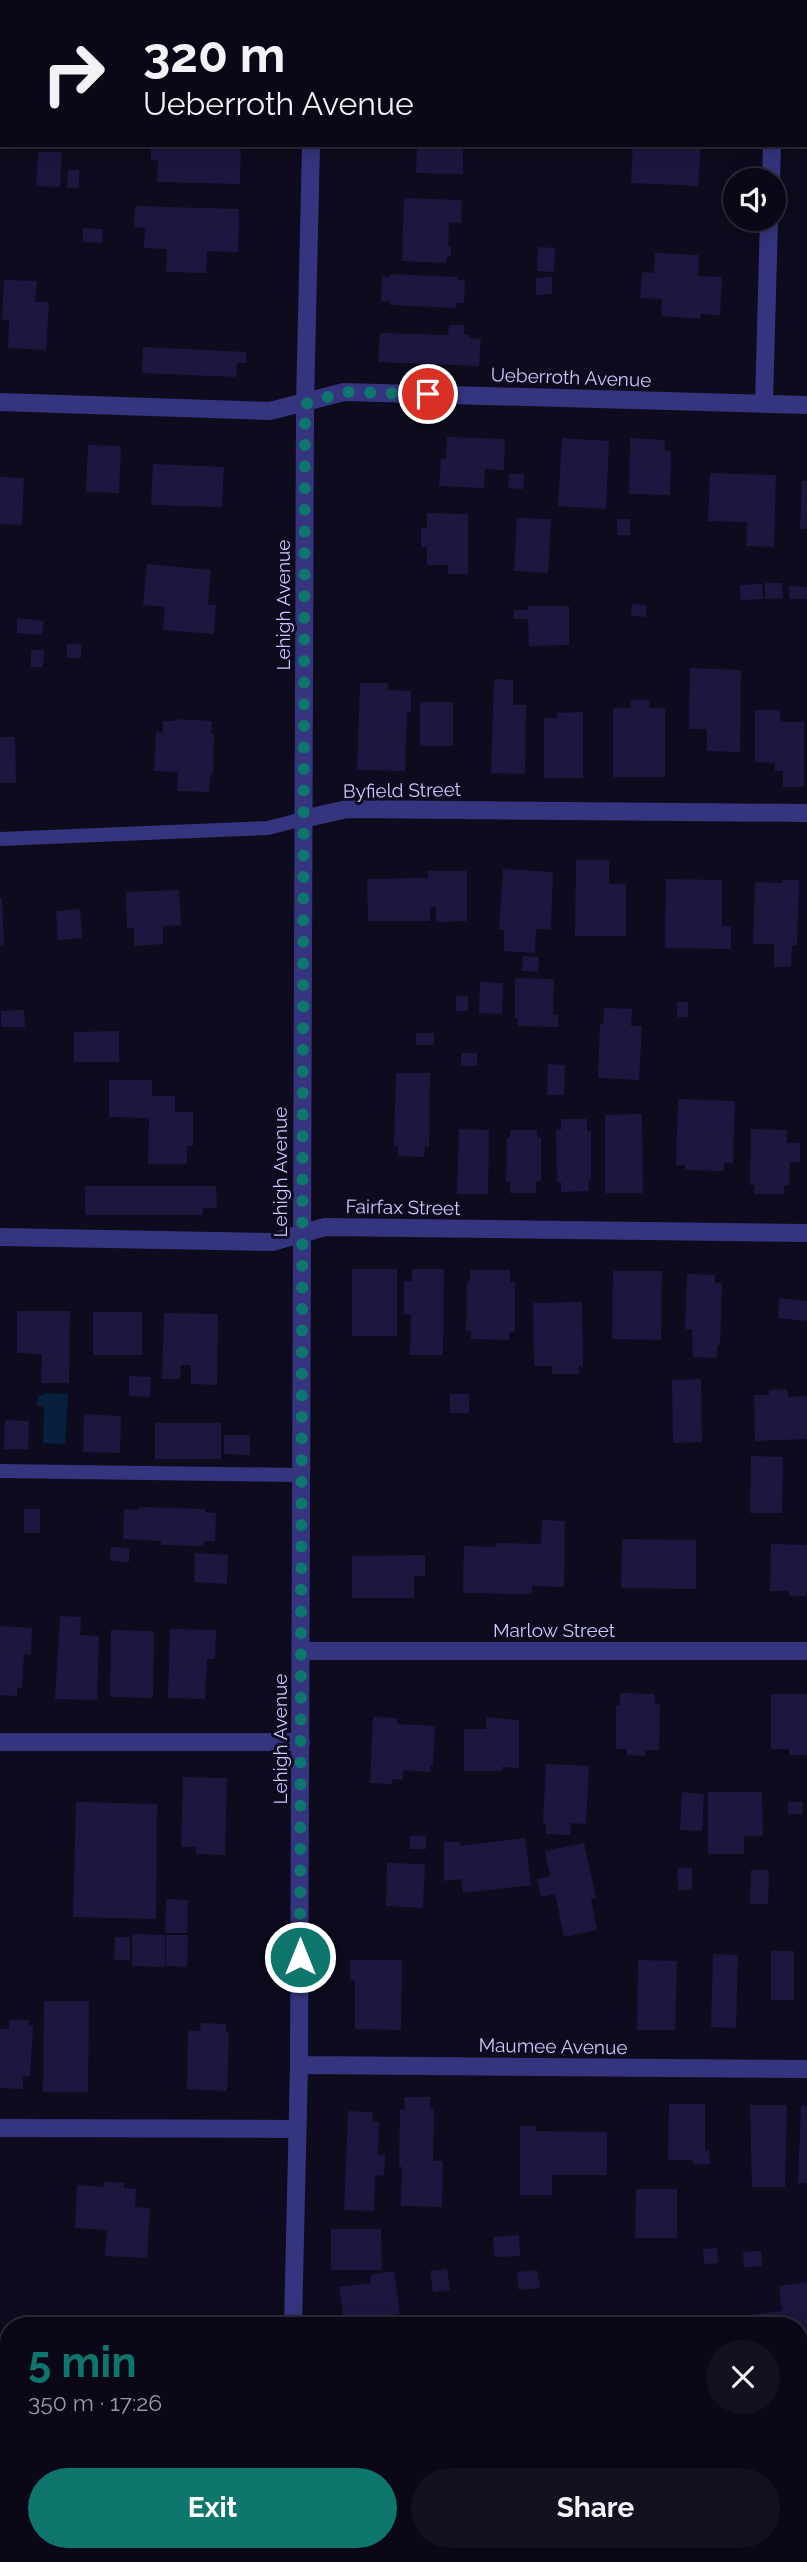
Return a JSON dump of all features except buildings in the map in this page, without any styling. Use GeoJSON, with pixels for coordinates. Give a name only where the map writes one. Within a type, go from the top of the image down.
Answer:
{"type":"FeatureCollection","features":[{"type":"Feature","properties":{"kind":"street","name":"Lehigh Avenue"},"geometry":{"type":"LineString","coordinates":[[293,2317],[299,2065],[305,404],[311,147]]}},
{"type":"Feature","properties":{"kind":"street"},"geometry":{"type":"LineString","coordinates":[[771,168],[772,147]]}},
{"type":"Feature","properties":{"kind":"street"},"geometry":{"type":"LineString","coordinates":[[764,403],[769,231]]}},
{"type":"Feature","properties":{"kind":"street","name":"Ueberroth Avenue"},"geometry":{"type":"LineString","coordinates":[[0,402],[270,411],[344,392],[807,405]]}},
{"type":"Feature","properties":{"kind":"street","name":"Byfield Street"},"geometry":{"type":"LineString","coordinates":[[303,819],[347,809],[807,813]]}},
{"type":"Feature","properties":{"kind":"street","name":"Fairfax Street"},"geometry":{"type":"LineString","coordinates":[[0,1237],[272,1242],[325,1227],[807,1233]]}},
{"type":"Feature","properties":{"kind":"street","name":"Marlow Street"},"geometry":{"type":"LineString","coordinates":[[301,1651],[807,1651]]}},
{"type":"Feature","properties":{"kind":"street"},"geometry":{"type":"LineString","coordinates":[[0,1742],[300,1742]]}},
{"type":"Feature","properties":{"kind":"street","name":"Maumee Avenue"},"geometry":{"type":"LineString","coordinates":[[299,2065],[807,2069]]}},
{"type":"Feature","properties":{"kind":"street"},"geometry":{"type":"LineString","coordinates":[[0,2128],[297,2129]]}},
{"type":"Feature","properties":{"kind":"lane","name":"Byfield Street"},"geometry":{"type":"LineString","coordinates":[[0,839],[268,828],[303,819]]}},
{"type":"Feature","properties":{"kind":"lane"},"geometry":{"type":"LineString","coordinates":[[0,1471],[302,1475]]}},
{"type":"Feature","properties":{"kind":"water"},"geometry":{"type":"Polygon","coordinates":[[[68,1394],[65,1444],[43,1443],[44,1406],[37,1406],[38,1395],[68,1394]]]}},
{"type":"Feature","properties":{"kind":"route"},"geometry":{"type":"LineString","coordinates":[[300,1957],[305,404],[344,392],[428,394]]}}]}
